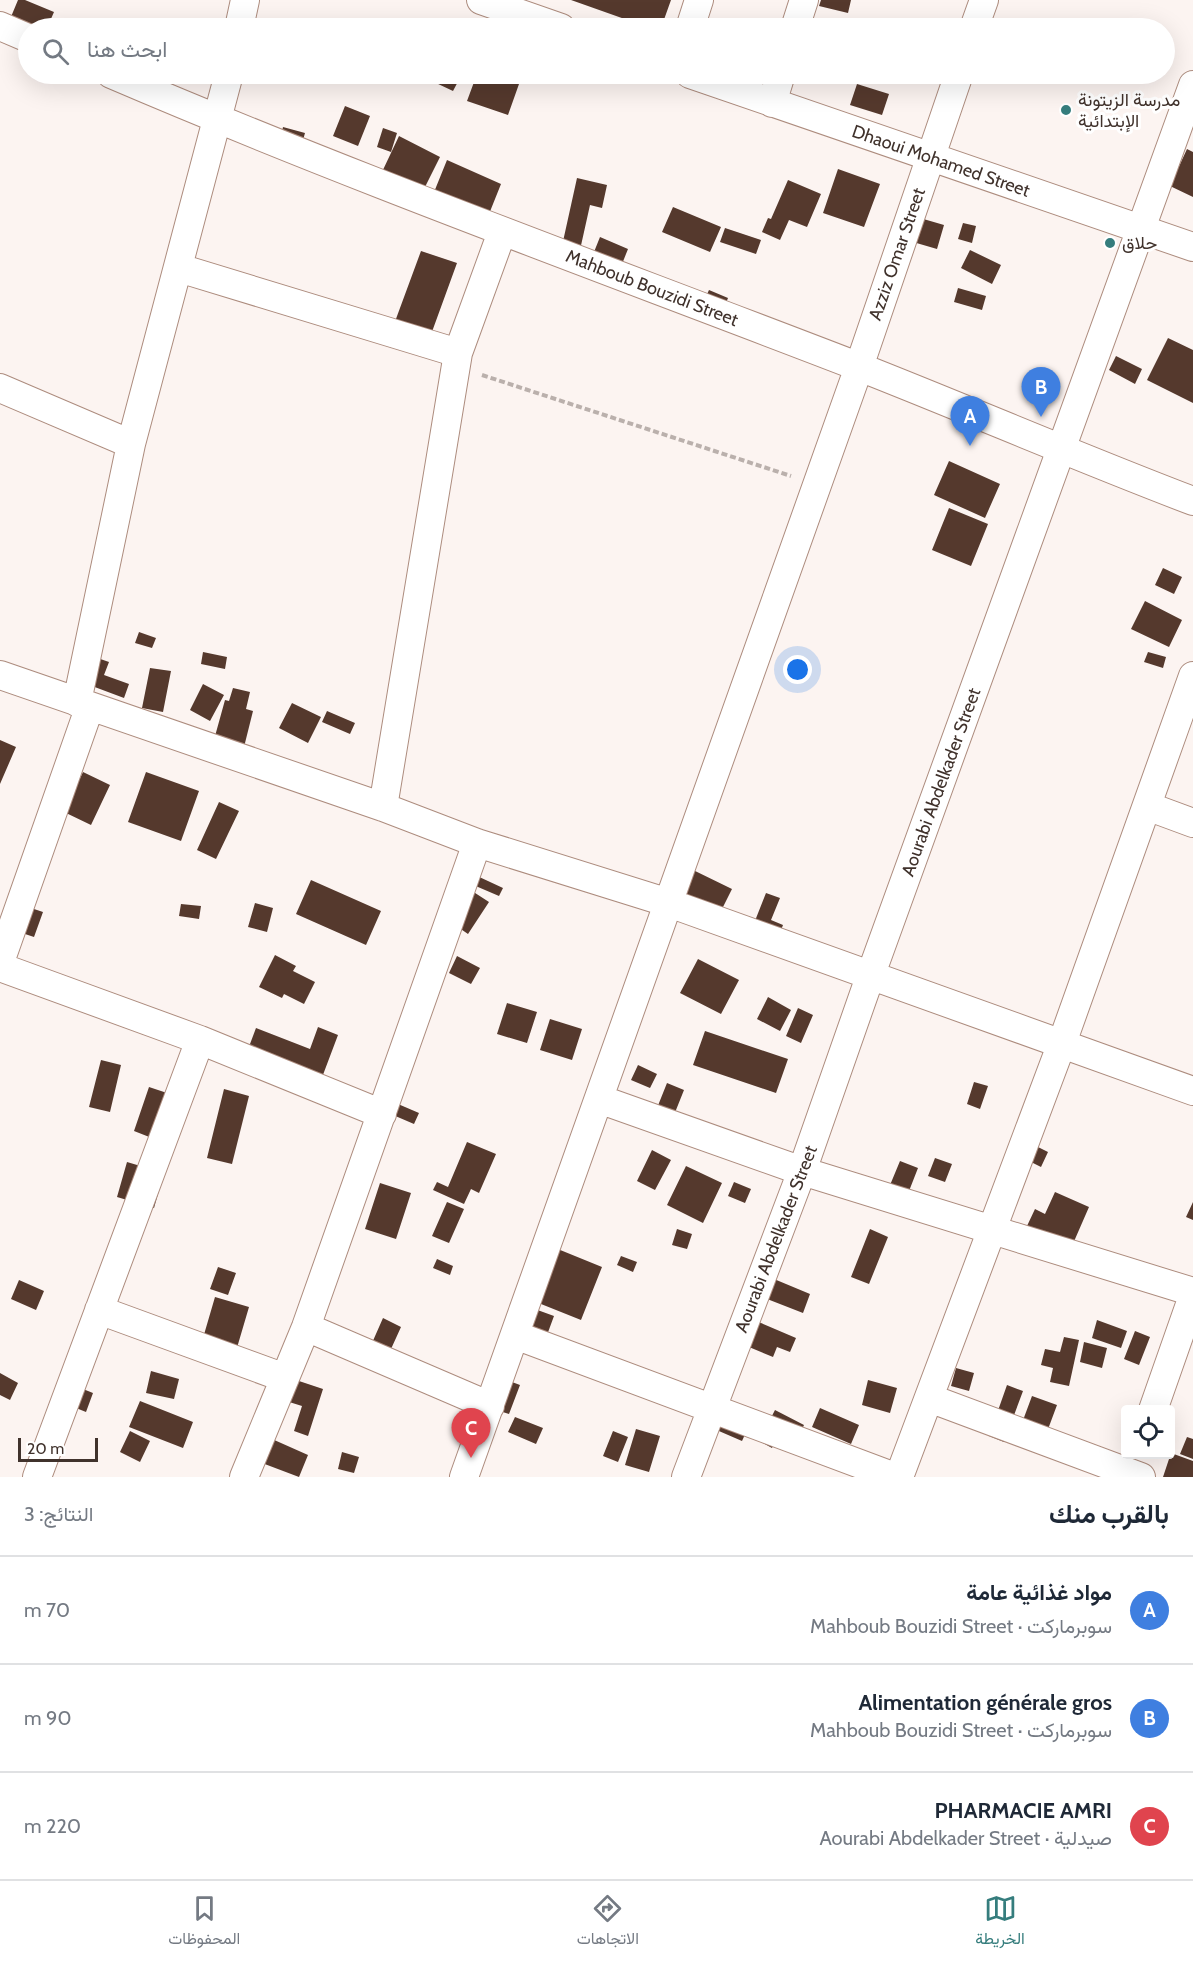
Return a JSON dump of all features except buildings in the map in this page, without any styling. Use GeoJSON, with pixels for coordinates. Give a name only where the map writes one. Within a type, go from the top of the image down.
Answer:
{"type":"FeatureCollection","features":[{"type":"Feature","properties":{"kind":"street"},"geometry":{"type":"LineString","coordinates":[[241,18],[245,0]]}},
{"type":"Feature","properties":{"kind":"street"},"geometry":{"type":"LineString","coordinates":[[481,0],[520,7],[541,18]]}},
{"type":"Feature","properties":{"kind":"street"},"geometry":{"type":"LineString","coordinates":[[693,18],[699,0]]}},
{"type":"Feature","properties":{"kind":"street"},"geometry":{"type":"LineString","coordinates":[[798,18],[804,0]]}},
{"type":"Feature","properties":{"kind":"street"},"geometry":{"type":"LineString","coordinates":[[978,18],[984,0]]}},
{"type":"Feature","properties":{"kind":"street"},"geometry":{"type":"LineString","coordinates":[[0,26],[18,34]]}},
{"type":"Feature","properties":{"kind":"street","name":"Mahboub Bouzidi Street"},"geometry":{"type":"LineString","coordinates":[[134,84],[219,120],[502,232],[859,367],[1193,501]]}},
{"type":"Feature","properties":{"kind":"street"},"geometry":{"type":"LineString","coordinates":[[0,962],[84,704],[130,444],[227,84]]}},
{"type":"Feature","properties":{"kind":"street","name":"Dhaoui Mohamed Street"},"geometry":{"type":"LineString","coordinates":[[718,84],[1193,247]]}},
{"type":"Feature","properties":{"kind":"street"},"geometry":{"type":"LineString","coordinates":[[772,103],[778,84]]}},
{"type":"Feature","properties":{"kind":"street","name":"Azziz Omar Street"},"geometry":{"type":"LineString","coordinates":[[464,1477],[859,367],[956,84]]}},
{"type":"Feature","properties":{"kind":"street","name":"Aourabi Abdelkader Street"},"geometry":{"type":"LineString","coordinates":[[686,1477],[802,1171],[871,974],[1063,450],[1193,85]]}},
{"type":"Feature","properties":{"kind":"street"},"geometry":{"type":"LineString","coordinates":[[382,807],[457,360],[502,232]]}},
{"type":"Feature","properties":{"kind":"street"},"geometry":{"type":"LineString","coordinates":[[179,268],[457,360]]}},
{"type":"Feature","properties":{"kind":"street"},"geometry":{"type":"LineString","coordinates":[[0,388],[130,444]]}},
{"type":"Feature","properties":{"kind":"street"},"geometry":{"type":"LineString","coordinates":[[0,675],[382,807],[477,843],[669,903],[1193,1091]]}},
{"type":"Feature","properties":{"kind":"street"},"geometry":{"type":"LineString","coordinates":[[900,1477],[1062,1043],[1193,676]]}},
{"type":"Feature","properties":{"kind":"street"},"geometry":{"type":"LineString","coordinates":[[1147,806],[1193,823]]}},
{"type":"Feature","properties":{"kind":"street"},"geometry":{"type":"LineString","coordinates":[[244,1477],[306,1327],[477,843]]}},
{"type":"Feature","properties":{"kind":"street"},"geometry":{"type":"LineString","coordinates":[[0,967],[200,1040],[382,1114]]}},
{"type":"Feature","properties":{"kind":"street"},"geometry":{"type":"LineString","coordinates":[[37,1477],[200,1040]]}},
{"type":"Feature","properties":{"kind":"street"},"geometry":{"type":"LineString","coordinates":[[599,1099],[802,1171],[993,1228],[1193,1294],[1155,1405]]}},
{"type":"Feature","properties":{"kind":"street"},"geometry":{"type":"LineString","coordinates":[[99,1310],[285,1378]]}},
{"type":"Feature","properties":{"kind":"street"},"geometry":{"type":"LineString","coordinates":[[306,1327],[489,1406]]}},
{"type":"Feature","properties":{"kind":"street"},"geometry":{"type":"LineString","coordinates":[[515,1335],[895,1477]]}},
{"type":"Feature","properties":{"kind":"street"},"geometry":{"type":"LineString","coordinates":[[929,1398],[1135,1470]]}},
{"type":"Feature","properties":{"kind":"path"},"geometry":{"type":"LineString","coordinates":[[457,360],[817,485]]}},
{"type":"Feature","properties":{"kind":"place","name":"مدرسة الزيتونة الإبتدائية"},"geometry":{"type":"Point","coordinates":[1066,110]}},
{"type":"Feature","properties":{"kind":"place","name":"حلاق"},"geometry":{"type":"Point","coordinates":[1110,243]}},
{"type":"Feature","properties":{"kind":"place","name":"Alimentation générale gros"},"geometry":{"type":"Point","coordinates":[1041,417]}},
{"type":"Feature","properties":{"kind":"place","name":"مواد غذائية عامة"},"geometry":{"type":"Point","coordinates":[970,446]}},
{"type":"Feature","properties":{"kind":"place","name":"PHARMACIE AMRI"},"geometry":{"type":"Point","coordinates":[471,1458]}}]}
